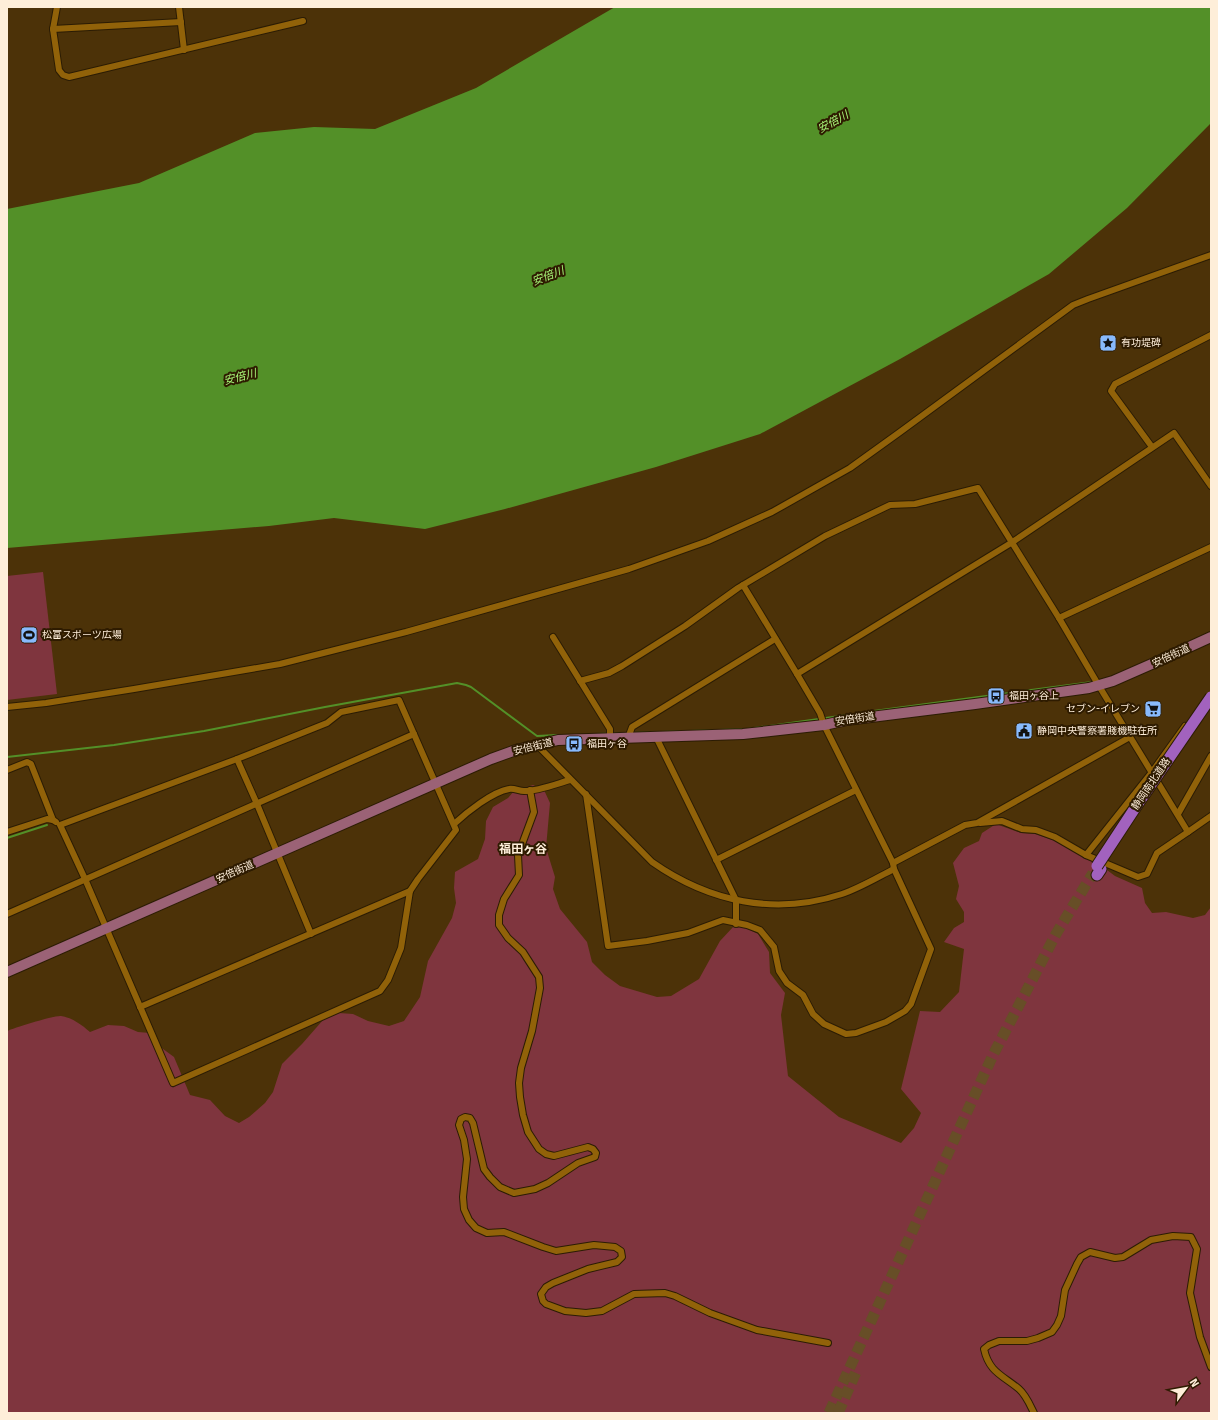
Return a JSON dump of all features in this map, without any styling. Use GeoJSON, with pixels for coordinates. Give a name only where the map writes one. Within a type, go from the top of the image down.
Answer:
{"type":"FeatureCollection","features":[{"type":"Feature","properties":{"kind":"highway","name":"静岡南北道路"},"geometry":{"type":"LineString","coordinates":[[1211,696],[1133,810],[1097,871],[1211,704]]}},
{"type":"Feature","properties":{"kind":"main road","name":"安倍街道"},"geometry":{"type":"LineString","coordinates":[[7,972],[491,759],[516,750],[558,740],[743,734],[824,725],[847,720],[975,704],[1099,686],[1211,637]]}},
{"type":"Feature","properties":{"kind":"street"},"geometry":{"type":"LineString","coordinates":[[57,7],[53,29],[59,70],[63,75],[69,77],[303,21]]}},
{"type":"Feature","properties":{"kind":"street"},"geometry":{"type":"LineString","coordinates":[[179,7],[184,50]]}},
{"type":"Feature","properties":{"kind":"street"},"geometry":{"type":"LineString","coordinates":[[53,29],[181,22]]}},
{"type":"Feature","properties":{"kind":"street"},"geometry":{"type":"LineString","coordinates":[[7,707],[46,703],[280,664],[406,632],[629,569],[708,541],[772,512],[850,468],[1074,305],[1211,255]]}},
{"type":"Feature","properties":{"kind":"street"},"geometry":{"type":"LineString","coordinates":[[1152,447],[1111,391],[1115,384],[1211,335]]}},
{"type":"Feature","properties":{"kind":"street"},"geometry":{"type":"LineString","coordinates":[[797,674],[1012,543],[1174,433],[1211,486]]}},
{"type":"Feature","properties":{"kind":"street"},"geometry":{"type":"LineString","coordinates":[[580,681],[610,673],[622,666],[686,626],[743,585],[825,536],[890,505],[915,504],[978,488],[1059,618],[1188,832]]}},
{"type":"Feature","properties":{"kind":"street"},"geometry":{"type":"LineString","coordinates":[[1059,618],[1211,547]]}},
{"type":"Feature","properties":{"kind":"street"},"geometry":{"type":"LineString","coordinates":[[586,794],[608,946],[647,941],[688,933],[723,920],[736,924],[747,925],[760,930],[774,947],[780,971],[787,983],[803,995],[813,1014],[824,1024],[846,1034],[865,1030],[886,1022],[905,1011],[911,1004],[931,949],[894,866],[824,725],[820,713],[743,585]]}},
{"type":"Feature","properties":{"kind":"street"},"geometry":{"type":"LineString","coordinates":[[553,637],[610,729],[610,739]]}},
{"type":"Feature","properties":{"kind":"street"},"geometry":{"type":"LineString","coordinates":[[628,738],[632,727],[775,639]]}},
{"type":"Feature","properties":{"kind":"street"},"geometry":{"type":"LineString","coordinates":[[1086,856],[1152,772],[1211,689]]}},
{"type":"Feature","properties":{"kind":"street"},"geometry":{"type":"LineString","coordinates":[[7,832],[47,819],[53,820],[60,825],[107,929],[173,1083],[380,991],[388,980],[401,948],[410,891],[456,830],[399,700],[341,712],[327,723],[237,759],[60,825]]}},
{"type":"Feature","properties":{"kind":"street"},"geometry":{"type":"LineString","coordinates":[[7,914],[414,734]]}},
{"type":"Feature","properties":{"kind":"street"},"geometry":{"type":"LineString","coordinates":[[978,823],[1130,736]]}},
{"type":"Feature","properties":{"kind":"street"},"geometry":{"type":"LineString","coordinates":[[656,737],[736,900],[736,924]]}},
{"type":"Feature","properties":{"kind":"street"},"geometry":{"type":"LineString","coordinates":[[537,745],[652,862],[667,872],[707,891],[736,900],[768,904],[817,902],[844,893],[965,825],[1002,821],[1022,829],[1036,830],[1055,837],[1086,856],[1138,877],[1147,874],[1157,853],[1211,816]]}},
{"type":"Feature","properties":{"kind":"street"},"geometry":{"type":"LineString","coordinates":[[1178,814],[1211,756]]}},
{"type":"Feature","properties":{"kind":"street"},"geometry":{"type":"LineString","coordinates":[[237,759],[311,934]]}},
{"type":"Feature","properties":{"kind":"street"},"geometry":{"type":"LineString","coordinates":[[7,770],[27,762],[31,764],[53,820]]}},
{"type":"Feature","properties":{"kind":"street"},"geometry":{"type":"LineString","coordinates":[[454,824],[471,808],[500,792],[510,789],[523,791],[530,790],[570,780]]}},
{"type":"Feature","properties":{"kind":"street"},"geometry":{"type":"LineString","coordinates":[[530,790],[534,812],[518,855],[519,875],[504,899],[500,915],[500,925],[508,938],[523,952],[539,977],[540,988],[532,1031],[521,1068],[519,1083],[523,1115],[528,1132],[539,1149],[546,1154],[554,1156],[588,1147],[593,1149],[596,1153],[595,1157],[578,1163],[548,1183],[535,1189],[514,1193],[500,1187],[484,1169],[473,1123],[470,1118],[465,1117],[461,1119],[459,1125],[464,1140],[467,1159],[463,1197],[464,1209],[469,1220],[476,1228],[487,1233],[504,1232],[556,1251],[594,1245],[616,1247],[622,1251],[622,1257],[617,1262],[588,1269],[546,1287],[541,1294],[543,1301],[552,1307],[565,1311],[586,1314],[602,1311],[634,1294],[665,1293],[675,1296],[710,1313],[757,1330],[828,1343]]}},
{"type":"Feature","properties":{"kind":"street"},"geometry":{"type":"LineString","coordinates":[[716,860],[856,790]]}},
{"type":"Feature","properties":{"kind":"street"},"geometry":{"type":"LineString","coordinates":[[140,1007],[410,891]]}},
{"type":"Feature","properties":{"kind":"street"},"geometry":{"type":"LineString","coordinates":[[1034,1413],[1029,1402],[1020,1390],[996,1372],[986,1361],[984,1349],[999,1341],[1027,1341],[1052,1332],[1061,1316],[1065,1290],[1077,1264],[1081,1257],[1090,1252],[1115,1258],[1123,1257],[1151,1240],[1173,1236],[1191,1237],[1197,1249],[1190,1293],[1200,1337],[1211,1367]]}},
{"type":"Feature","properties":{"kind":"shaded area","name":"松富スポーツ広場"},"geometry":{"type":"Polygon","coordinates":[[[43,572],[57,694],[7,700],[7,576],[43,572]]]}},
{"type":"Feature","properties":{"kind":"shaded area"},"geometry":{"type":"Polygon","coordinates":[[[533,785],[544,790],[550,803],[546,848],[555,877],[553,889],[560,909],[587,942],[592,962],[605,975],[620,986],[657,997],[671,996],[699,979],[720,941],[734,926],[746,928],[758,934],[769,952],[770,973],[785,993],[781,1015],[788,1076],[839,1117],[901,1143],[914,1128],[921,1113],[901,1089],[920,1011],[940,1012],[959,992],[964,949],[944,942],[954,928],[964,922],[964,912],[956,899],[959,886],[953,863],[964,848],[979,841],[982,833],[996,824],[1021,833],[1035,834],[1053,840],[1080,854],[1088,860],[1095,861],[1115,876],[1142,888],[1145,903],[1152,913],[1166,912],[1193,918],[1205,915],[1211,907],[1211,1413],[7,1413],[7,1031],[61,1016],[73,1020],[90,1032],[108,1025],[124,1026],[138,1032],[150,1033],[159,1046],[174,1057],[190,1095],[210,1100],[225,1116],[239,1123],[249,1117],[265,1103],[273,1092],[282,1064],[323,1020],[339,1013],[353,1014],[368,1021],[389,1026],[404,1021],[420,997],[428,961],[452,918],[456,903],[454,888],[455,872],[478,859],[485,839],[486,821],[493,807],[508,798],[514,791],[533,785]]]}},
{"type":"Feature","properties":{"kind":"water","name":"安倍川"},"geometry":{"type":"Polygon","coordinates":[[[615,7],[1211,7],[1211,123],[1127,208],[1049,274],[900,359],[760,434],[656,467],[505,509],[425,529],[334,518],[269,526],[7,548],[7,209],[139,183],[255,133],[314,127],[375,129],[476,88],[615,7]]]}},
{"type":"Feature","properties":{"kind":"waterway"},"geometry":{"type":"LineString","coordinates":[[859,713],[1092,682]]}},
{"type":"Feature","properties":{"kind":"waterway"},"geometry":{"type":"LineString","coordinates":[[7,757],[114,745],[204,731],[457,683],[471,687],[537,736],[558,735]]}},
{"type":"Feature","properties":{"kind":"waterway"},"geometry":{"type":"LineString","coordinates":[[632,733],[747,729],[847,715]]}},
{"type":"Feature","properties":{"kind":"waterway"},"geometry":{"type":"LineString","coordinates":[[596,734],[628,733]]}},
{"type":"Feature","properties":{"kind":"waterway"},"geometry":{"type":"LineString","coordinates":[[7,838],[47,825]]}},
{"type":"Feature","properties":{"kind":"tunnel"},"geometry":{"type":"LineString","coordinates":[[829,1413],[993,1055],[1056,934],[1093,873]]}},
{"type":"Feature","properties":{"kind":"tunnel"},"geometry":{"type":"LineString","coordinates":[[838,1413],[856,1372]]}},
{"type":"Feature","properties":{"kind":"place","name":"有功堤碑"},"geometry":{"type":"Point","coordinates":[1108,343]}},
{"type":"Feature","properties":{"kind":"place","name":"松富スポーツ広場"},"geometry":{"type":"Point","coordinates":[29,635]}},
{"type":"Feature","properties":{"kind":"place","name":"福田ヶ谷上"},"geometry":{"type":"Point","coordinates":[996,696]}},
{"type":"Feature","properties":{"kind":"place","name":"セブン-イレブン"},"geometry":{"type":"Point","coordinates":[1153,709]}},
{"type":"Feature","properties":{"kind":"place","name":"静岡中央警察署賤機駐在所"},"geometry":{"type":"Point","coordinates":[1024,731]}},
{"type":"Feature","properties":{"kind":"place","name":"福田ヶ谷"},"geometry":{"type":"Point","coordinates":[574,744]}},
{"type":"Feature","properties":{"kind":"district","name":"福田ヶ谷"},"geometry":{"type":"Point","coordinates":[523,849]}}]}
